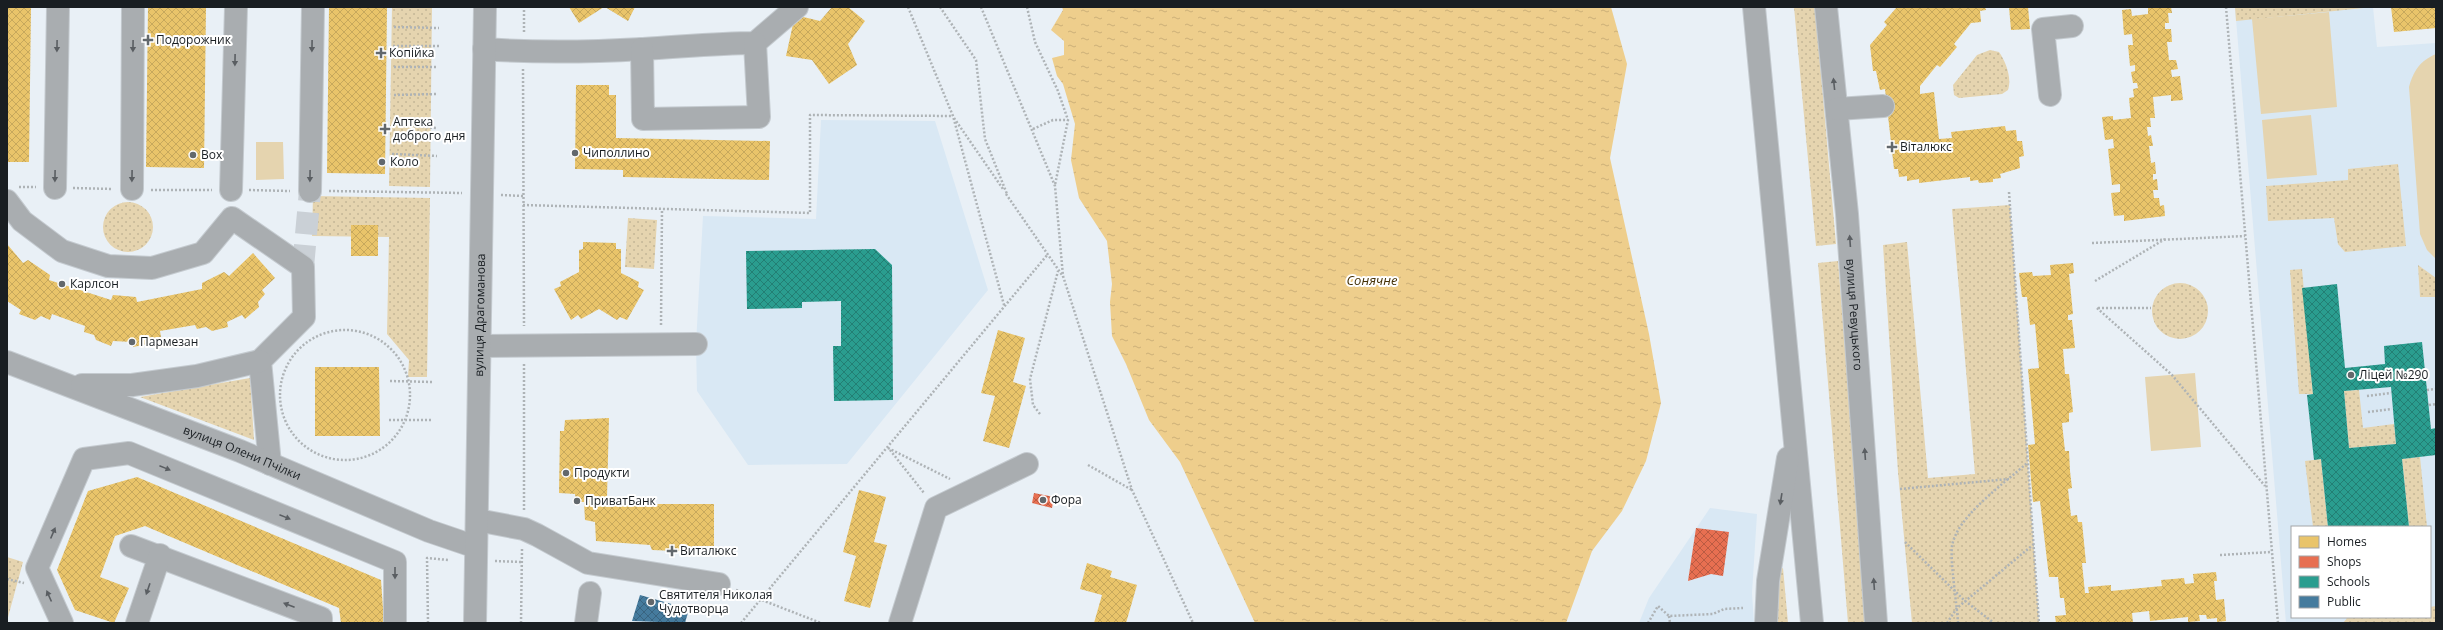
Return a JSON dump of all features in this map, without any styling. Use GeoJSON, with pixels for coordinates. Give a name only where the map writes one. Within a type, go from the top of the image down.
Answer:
{"type":"FeatureCollection","features":[{"type":"Feature","properties":{"kind":"street"},"geometry":{"type":"LineString","coordinates":[[55,188],[58,7]]}},
{"type":"Feature","properties":{"kind":"street"},"geometry":{"type":"LineString","coordinates":[[132,190],[133,7]]}},
{"type":"Feature","properties":{"kind":"street"},"geometry":{"type":"LineString","coordinates":[[231,190],[236,7]]}},
{"type":"Feature","properties":{"kind":"street"},"geometry":{"type":"LineString","coordinates":[[310,191],[312,7]]}},
{"type":"Feature","properties":{"kind":"street","name":"вулиця Драгоманова"},"geometry":{"type":"LineString","coordinates":[[475,623],[481,346],[485,7]]}},
{"type":"Feature","properties":{"kind":"street"},"geometry":{"type":"LineString","coordinates":[[484,49],[523,52],[642,49],[722,43],[755,43],[797,7]]}},
{"type":"Feature","properties":{"kind":"street"},"geometry":{"type":"LineString","coordinates":[[1754,7],[1812,623]]}},
{"type":"Feature","properties":{"kind":"street","name":"вулиця Ревуцького"},"geometry":{"type":"LineString","coordinates":[[1826,7],[1848,214],[1876,623]]}},
{"type":"Feature","properties":{"kind":"street"},"geometry":{"type":"LineString","coordinates":[[2050,94],[2043,29],[2072,26]]}},
{"type":"Feature","properties":{"kind":"street"},"geometry":{"type":"LineString","coordinates":[[642,49],[642,119],[752,118],[759,117],[755,43]]}},
{"type":"Feature","properties":{"kind":"street"},"geometry":{"type":"LineString","coordinates":[[1837,109],[1883,106]]}},
{"type":"Feature","properties":{"kind":"street"},"geometry":{"type":"LineString","coordinates":[[10,194],[22,221],[62,251],[108,266],[152,268],[203,253],[232,218],[303,267],[304,317],[260,361],[197,376],[132,385],[67,385]]}},
{"type":"Feature","properties":{"kind":"street"},"geometry":{"type":"LineString","coordinates":[[481,346],[524,347],[696,344]]}},
{"type":"Feature","properties":{"kind":"street"},"geometry":{"type":"LineString","coordinates":[[260,361],[270,464]]}},
{"type":"Feature","properties":{"kind":"street","name":"вулиця Олени Пчілки"},"geometry":{"type":"LineString","coordinates":[[7,362],[270,464],[429,531],[476,547]]}},
{"type":"Feature","properties":{"kind":"street"},"geometry":{"type":"LineString","coordinates":[[1766,623],[1768,581],[1793,433]]}},
{"type":"Feature","properties":{"kind":"street"},"geometry":{"type":"LineString","coordinates":[[62,623],[37,568],[84,459],[128,453],[395,562],[395,623]]}},
{"type":"Feature","properties":{"kind":"street"},"geometry":{"type":"LineString","coordinates":[[900,623],[936,508],[1027,464]]}},
{"type":"Feature","properties":{"kind":"street"},"geometry":{"type":"LineString","coordinates":[[477,520],[524,530],[537,535],[588,562],[719,584]]}},
{"type":"Feature","properties":{"kind":"street"},"geometry":{"type":"LineString","coordinates":[[131,546],[160,555],[321,618],[321,623]]}},
{"type":"Feature","properties":{"kind":"street"},"geometry":{"type":"LineString","coordinates":[[137,623],[160,555]]}},
{"type":"Feature","properties":{"kind":"street"},"geometry":{"type":"LineString","coordinates":[[586,623],[590,593]]}},
{"type":"Feature","properties":{"kind":"path"},"geometry":{"type":"LineString","coordinates":[[520,623],[524,530],[524,7]]}},
{"type":"Feature","properties":{"kind":"path"},"geometry":{"type":"LineString","coordinates":[[908,7],[953,116],[1004,306]]}},
{"type":"Feature","properties":{"kind":"path"},"geometry":{"type":"LineString","coordinates":[[940,7],[976,60],[985,138],[1007,194]]}},
{"type":"Feature","properties":{"kind":"path"},"geometry":{"type":"LineString","coordinates":[[981,7],[1033,129],[1055,186],[1063,276],[1132,490],[1193,623]]}},
{"type":"Feature","properties":{"kind":"path"},"geometry":{"type":"LineString","coordinates":[[1027,7],[1035,42],[1058,91],[1068,120],[1055,186]]}},
{"type":"Feature","properties":{"kind":"path"},"geometry":{"type":"LineString","coordinates":[[2226,7],[2265,486],[2278,623]]}},
{"type":"Feature","properties":{"kind":"path"},"geometry":{"type":"LineString","coordinates":[[394,27],[439,28]]}},
{"type":"Feature","properties":{"kind":"path"},"geometry":{"type":"LineString","coordinates":[[393,46],[439,46]]}},
{"type":"Feature","properties":{"kind":"path"},"geometry":{"type":"LineString","coordinates":[[394,67],[438,67]]}},
{"type":"Feature","properties":{"kind":"path"},"geometry":{"type":"LineString","coordinates":[[394,95],[438,94]]}},
{"type":"Feature","properties":{"kind":"path"},"geometry":{"type":"LineString","coordinates":[[523,205],[810,213],[810,115],[953,116]]}},
{"type":"Feature","properties":{"kind":"path"},"geometry":{"type":"LineString","coordinates":[[953,116],[1063,276]]}},
{"type":"Feature","properties":{"kind":"path"},"geometry":{"type":"LineString","coordinates":[[1033,129],[1053,120],[1068,120]]}},
{"type":"Feature","properties":{"kind":"path"},"geometry":{"type":"LineString","coordinates":[[394,125],[437,128]]}},
{"type":"Feature","properties":{"kind":"path"},"geometry":{"type":"LineString","coordinates":[[392,154],[437,156]]}},
{"type":"Feature","properties":{"kind":"path"},"geometry":{"type":"LineString","coordinates":[[10,194],[55,188],[132,190],[436,191]]}},
{"type":"Feature","properties":{"kind":"path"},"geometry":{"type":"LineString","coordinates":[[2009,192],[2039,623]]}},
{"type":"Feature","properties":{"kind":"path"},"geometry":{"type":"LineString","coordinates":[[661,344],[662,209]]}},
{"type":"Feature","properties":{"kind":"path"},"geometry":{"type":"LineString","coordinates":[[2092,243],[2245,236]]}},
{"type":"Feature","properties":{"kind":"path"},"geometry":{"type":"LineString","coordinates":[[2095,281],[2165,239]]}},
{"type":"Feature","properties":{"kind":"path"},"geometry":{"type":"LineString","coordinates":[[741,623],[1048,254]]}},
{"type":"Feature","properties":{"kind":"path"},"geometry":{"type":"LineString","coordinates":[[1040,414],[1033,404],[1030,379],[1059,270]]}},
{"type":"Feature","properties":{"kind":"path"},"geometry":{"type":"LineString","coordinates":[[2151,308],[2097,308],[2172,374],[2265,486]]}},
{"type":"Feature","properties":{"kind":"path"},"geometry":{"type":"LineString","coordinates":[[335,331],[358,332],[379,340],[396,354],[407,374],[410,397],[406,420],[393,440],[375,453],[354,460],[331,459],[310,451],[293,436],[283,416],[279,393],[284,371],[296,352],[314,338],[335,331]]}},
{"type":"Feature","properties":{"kind":"path"},"geometry":{"type":"LineString","coordinates":[[390,381],[433,382]]}},
{"type":"Feature","properties":{"kind":"path"},"geometry":{"type":"LineString","coordinates":[[2427,390],[2436,390]]}},
{"type":"Feature","properties":{"kind":"path"},"geometry":{"type":"LineString","coordinates":[[2367,396],[2391,394]]}},
{"type":"Feature","properties":{"kind":"path"},"geometry":{"type":"LineString","coordinates":[[2428,405],[2436,404]]}},
{"type":"Feature","properties":{"kind":"path"},"geometry":{"type":"LineString","coordinates":[[2368,412],[2392,409]]}},
{"type":"Feature","properties":{"kind":"path"},"geometry":{"type":"LineString","coordinates":[[389,420],[432,420]]}},
{"type":"Feature","properties":{"kind":"path"},"geometry":{"type":"LineString","coordinates":[[888,448],[972,490]]}},
{"type":"Feature","properties":{"kind":"path"},"geometry":{"type":"LineString","coordinates":[[888,448],[936,508]]}},
{"type":"Feature","properties":{"kind":"path"},"geometry":{"type":"LineString","coordinates":[[1958,623],[1952,547],[1958,529],[1975,510],[2028,463]]}},
{"type":"Feature","properties":{"kind":"path"},"geometry":{"type":"LineString","coordinates":[[1088,465],[1132,490]]}},
{"type":"Feature","properties":{"kind":"path"},"geometry":{"type":"LineString","coordinates":[[1900,489],[2009,479]]}},
{"type":"Feature","properties":{"kind":"path"},"geometry":{"type":"LineString","coordinates":[[1905,542],[1965,601],[1994,623]]}},
{"type":"Feature","properties":{"kind":"path"},"geometry":{"type":"LineString","coordinates":[[1947,623],[1957,608],[2034,544]]}},
{"type":"Feature","properties":{"kind":"path"},"geometry":{"type":"LineString","coordinates":[[2220,555],[2271,552]]}},
{"type":"Feature","properties":{"kind":"path"},"geometry":{"type":"LineString","coordinates":[[719,584],[820,623]]}},
{"type":"Feature","properties":{"kind":"path"},"geometry":{"type":"LineString","coordinates":[[1648,623],[1658,606],[1669,616],[1670,623]]}},
{"type":"Feature","properties":{"kind":"path"},"geometry":{"type":"LineString","coordinates":[[1669,616],[1713,614],[1724,609],[1743,608]]}},
{"type":"Feature","properties":{"kind":"shaded area"},"geometry":{"type":"Polygon","coordinates":[[[392,7],[432,7],[430,187],[389,186],[392,7]]]}},
{"type":"Feature","properties":{"kind":"shaded area"},"geometry":{"type":"Polygon","coordinates":[[[1794,7],[1815,7],[1836,244],[1816,246],[1794,7]]]}},
{"type":"Feature","properties":{"kind":"shaded area","name":"Ліцей №290"},"geometry":{"type":"Polygon","coordinates":[[[2235,7],[2373,7],[2377,47],[2436,43],[2436,620],[2408,623],[2286,623],[2235,7]]]}},
{"type":"Feature","properties":{"kind":"shaded area"},"geometry":{"type":"Polygon","coordinates":[[[2235,7],[2373,7],[2236,21],[2235,7]]]}},
{"type":"Feature","properties":{"kind":"shaded area"},"geometry":{"type":"Polygon","coordinates":[[[2329,12],[2337,107],[2261,114],[2252,19],[2329,12]]]}},
{"type":"Feature","properties":{"kind":"shaded area"},"geometry":{"type":"Polygon","coordinates":[[[1990,50],[1999,52],[2004,60],[2009,75],[2008,90],[2002,94],[1959,98],[1954,95],[1953,85],[1977,55],[1990,50]]]}},
{"type":"Feature","properties":{"kind":"shaded area"},"geometry":{"type":"Polygon","coordinates":[[[2436,54],[2436,259],[2427,250],[2420,234],[2409,87],[2418,67],[2436,54]]]}},
{"type":"Feature","properties":{"kind":"shaded area"},"geometry":{"type":"Polygon","coordinates":[[[2311,115],[2317,175],[2267,179],[2262,120],[2311,115]]]}},
{"type":"Feature","properties":{"kind":"shaded area"},"geometry":{"type":"Polygon","coordinates":[[[821,120],[935,121],[988,290],[847,464],[748,465],[697,391],[696,344],[703,216],[816,219],[821,120]]]}},
{"type":"Feature","properties":{"kind":"shaded area"},"geometry":{"type":"Polygon","coordinates":[[[256,142],[283,142],[284,179],[256,180],[256,142]]]}},
{"type":"Feature","properties":{"kind":"shaded area"},"geometry":{"type":"Polygon","coordinates":[[[2398,164],[2406,246],[2345,252],[2338,244],[2334,218],[2268,221],[2266,186],[2348,180],[2348,169],[2398,164]]]}},
{"type":"Feature","properties":{"kind":"shaded area"},"geometry":{"type":"Polygon","coordinates":[[[313,196],[430,198],[427,377],[408,377],[409,360],[387,334],[389,237],[312,236],[313,196]]]}},
{"type":"Feature","properties":{"kind":"shaded area"},"geometry":{"type":"Polygon","coordinates":[[[123,202],[133,202],[146,209],[153,222],[153,232],[146,245],[133,252],[123,252],[114,248],[107,241],[103,232],[103,222],[107,213],[114,206],[123,202]]]}},
{"type":"Feature","properties":{"kind":"shaded area"},"geometry":{"type":"Polygon","coordinates":[[[2010,205],[2039,623],[1912,623],[1898,472],[1883,245],[1907,242],[1928,478],[1975,474],[1952,209],[2010,205]]]}},
{"type":"Feature","properties":{"kind":"shaded area"},"geometry":{"type":"Polygon","coordinates":[[[628,218],[657,220],[654,269],[625,267],[628,218]]]}},
{"type":"Feature","properties":{"kind":"shaded area"},"geometry":{"type":"Polygon","coordinates":[[[1838,261],[1867,623],[1848,623],[1818,263],[1838,261]]]}},
{"type":"Feature","properties":{"kind":"shaded area"},"geometry":{"type":"Polygon","coordinates":[[[2418,265],[2436,278],[2436,297],[2420,297],[2418,265]]]}},
{"type":"Feature","properties":{"kind":"shaded area"},"geometry":{"type":"Polygon","coordinates":[[[2302,269],[2313,394],[2299,394],[2290,270],[2302,269]]]}},
{"type":"Feature","properties":{"kind":"shaded area"},"geometry":{"type":"Polygon","coordinates":[[[2174,283],[2186,283],[2196,287],[2204,295],[2208,305],[2208,317],[2204,327],[2196,335],[2186,339],[2174,339],[2164,335],[2156,327],[2152,317],[2152,305],[2156,295],[2164,287],[2174,283]]]}},
{"type":"Feature","properties":{"kind":"shaded area"},"geometry":{"type":"Polygon","coordinates":[[[2195,373],[2201,447],[2151,451],[2145,377],[2195,373]]]}},
{"type":"Feature","properties":{"kind":"shaded area"},"geometry":{"type":"Polygon","coordinates":[[[250,378],[254,440],[140,397],[250,378]]]}},
{"type":"Feature","properties":{"kind":"shaded area"},"geometry":{"type":"Polygon","coordinates":[[[2359,390],[2363,428],[2394,424],[2396,444],[2349,448],[2344,391],[2359,390]]]}},
{"type":"Feature","properties":{"kind":"shaded area"},"geometry":{"type":"Polygon","coordinates":[[[2420,457],[2427,526],[2409,526],[2402,459],[2420,457]]]}},
{"type":"Feature","properties":{"kind":"shaded area"},"geometry":{"type":"Polygon","coordinates":[[[2321,459],[2328,526],[2313,526],[2305,461],[2321,459]]]}},
{"type":"Feature","properties":{"kind":"shaded area"},"geometry":{"type":"Polygon","coordinates":[[[1710,508],[1757,514],[1752,593],[1754,623],[1639,623],[1649,598],[1710,508]]]}},
{"type":"Feature","properties":{"kind":"shaded area"},"geometry":{"type":"Polygon","coordinates":[[[7,557],[23,562],[7,621],[7,557]]]}},
{"type":"Feature","properties":{"kind":"shaded area"},"geometry":{"type":"Polygon","coordinates":[[[1783,568],[1788,623],[1776,623],[1779,570],[1783,568]]]}},
{"type":"Feature","properties":{"kind":"shaded area"},"geometry":{"type":"Polygon","coordinates":[[[2436,606],[2436,623],[2343,623],[2347,618],[2431,618],[2431,607],[2436,606]]]}},
{"type":"Feature","properties":{"kind":"water","name":"Сонячне"},"geometry":{"type":"Polygon","coordinates":[[[1062,7],[1611,7],[1627,64],[1610,158],[1649,334],[1661,403],[1646,461],[1622,511],[1592,551],[1566,623],[1255,623],[1180,462],[1149,420],[1126,364],[1112,336],[1110,302],[1112,284],[1107,241],[1079,198],[1071,160],[1075,124],[1063,84],[1057,76],[1052,58],[1064,55],[1064,41],[1051,30],[1063,10],[1062,7]]]}},
{"type":"Feature","properties":{"kind":"building: Homes"},"geometry":{"type":"Polygon","coordinates":[[[7,7],[31,7],[29,162],[7,162],[7,7]]]}},
{"type":"Feature","properties":{"kind":"building: Homes"},"geometry":{"type":"Polygon","coordinates":[[[148,7],[206,7],[204,168],[146,167],[148,7]]]}},
{"type":"Feature","properties":{"kind":"building: Homes"},"geometry":{"type":"Polygon","coordinates":[[[329,7],[387,7],[385,174],[327,173],[329,7]]]}},
{"type":"Feature","properties":{"kind":"building: Homes"},"geometry":{"type":"Polygon","coordinates":[[[569,7],[604,7],[579,23],[569,7]]]}},
{"type":"Feature","properties":{"kind":"building: Homes"},"geometry":{"type":"Polygon","coordinates":[[[605,7],[635,7],[628,21],[605,7]]]}},
{"type":"Feature","properties":{"kind":"building: Homes"},"geometry":{"type":"Polygon","coordinates":[[[832,7],[848,7],[865,21],[848,44],[857,65],[829,84],[812,60],[786,56],[795,15],[820,21],[832,7]]]}},
{"type":"Feature","properties":{"kind":"building: Homes"},"geometry":{"type":"Polygon","coordinates":[[[1897,7],[1985,7],[1986,10],[1980,11],[1981,22],[1971,23],[1954,44],[1957,47],[1940,67],[1937,65],[1920,86],[1920,94],[1934,92],[1939,139],[1952,138],[1951,132],[2005,126],[2006,131],[2016,130],[2017,141],[2022,141],[2024,156],[2019,157],[2020,168],[2000,174],[2001,178],[1993,179],[1993,182],[1979,183],[1978,180],[1970,181],[1970,177],[1919,183],[1919,179],[1907,181],[1907,176],[1899,177],[1898,169],[1894,169],[1885,89],[1880,90],[1876,71],[1873,71],[1870,45],[1887,25],[1884,22],[1897,7]]]}},
{"type":"Feature","properties":{"kind":"building: Homes"},"geometry":{"type":"Polygon","coordinates":[[[2009,7],[2028,7],[2030,29],[2011,30],[2009,7]]]}},
{"type":"Feature","properties":{"kind":"building: Homes"},"geometry":{"type":"Polygon","coordinates":[[[2148,7],[2171,7],[2172,13],[2168,13],[2169,23],[2165,23],[2165,29],[2171,29],[2172,42],[2167,42],[2169,60],[2176,60],[2178,69],[2171,70],[2172,77],[2180,76],[2183,100],[2171,101],[2171,95],[2153,97],[2155,118],[2150,118],[2151,127],[2147,127],[2148,136],[2151,135],[2153,146],[2149,146],[2151,163],[2155,162],[2156,174],[2153,174],[2153,180],[2157,179],[2158,190],[2153,190],[2154,198],[2159,198],[2160,206],[2164,205],[2165,216],[2124,221],[2124,215],[2114,216],[2111,193],[2120,192],[2120,184],[2112,185],[2108,149],[2114,148],[2113,139],[2105,140],[2102,117],[2113,116],[2113,120],[2131,118],[2129,98],[2134,97],[2133,89],[2138,88],[2137,83],[2133,83],[2131,72],[2135,71],[2135,65],[2130,66],[2128,45],[2133,45],[2132,34],[2124,35],[2122,10],[2131,9],[2132,16],[2148,14],[2148,7]]]}},
{"type":"Feature","properties":{"kind":"building: Homes"},"geometry":{"type":"Polygon","coordinates":[[[2391,7],[2436,7],[2436,28],[2394,32],[2391,7]]]}},
{"type":"Feature","properties":{"kind":"building: Homes"},"geometry":{"type":"Polygon","coordinates":[[[576,85],[609,85],[609,95],[616,95],[616,138],[770,141],[769,180],[623,177],[623,170],[575,169],[576,85]]]}},
{"type":"Feature","properties":{"kind":"building: Homes"},"geometry":{"type":"Polygon","coordinates":[[[351,225],[378,225],[378,256],[351,256],[351,225]]]}},
{"type":"Feature","properties":{"kind":"building: Homes"},"geometry":{"type":"Polygon","coordinates":[[[583,242],[616,243],[616,249],[621,249],[621,273],[639,282],[638,287],[644,290],[627,320],[620,317],[617,320],[599,309],[581,319],[578,315],[571,320],[554,289],[561,286],[560,282],[579,272],[579,250],[583,249],[583,242]]]}},
{"type":"Feature","properties":{"kind":"building: Homes"},"geometry":{"type":"Polygon","coordinates":[[[7,244],[23,263],[28,260],[50,275],[49,280],[111,300],[113,295],[136,297],[137,302],[202,289],[202,283],[224,272],[229,276],[253,253],[275,278],[262,290],[265,294],[258,302],[259,307],[245,319],[242,315],[227,322],[228,327],[212,331],[206,327],[197,329],[195,325],[160,331],[161,337],[151,339],[148,344],[133,347],[132,342],[113,341],[111,346],[96,340],[94,335],[84,332],[85,326],[52,314],[50,320],[41,316],[35,320],[19,314],[21,310],[7,301],[7,244]]]}},
{"type":"Feature","properties":{"kind":"building: Homes"},"geometry":{"type":"Polygon","coordinates":[[[2073,263],[2074,273],[2069,274],[2073,314],[2068,315],[2068,320],[2072,320],[2075,348],[2063,349],[2065,374],[2069,374],[2073,412],[2069,413],[2069,422],[2062,423],[2065,451],[2069,451],[2072,488],[2068,489],[2071,516],[2077,515],[2078,522],[2082,522],[2086,563],[2082,563],[2085,593],[2089,593],[2088,587],[2111,585],[2111,591],[2162,586],[2161,580],[2184,578],[2185,584],[2194,583],[2193,574],[2216,572],[2217,581],[2214,581],[2216,600],[2224,599],[2226,621],[2217,622],[2217,618],[2207,619],[2206,615],[2199,615],[2200,621],[2188,622],[2188,617],[2150,621],[2149,611],[2132,613],[2133,623],[2056,623],[2055,616],[2066,615],[2064,598],[2060,598],[2058,577],[2049,577],[2040,501],[2033,502],[2028,445],[2035,444],[2028,369],[2039,368],[2035,324],[2030,325],[2027,297],[2022,297],[2019,273],[2032,272],[2033,276],[2051,275],[2050,265],[2073,263]]]}},
{"type":"Feature","properties":{"kind":"building: Homes"},"geometry":{"type":"Polygon","coordinates":[[[998,330],[1025,338],[1013,382],[1026,386],[1009,448],[983,441],[995,396],[981,393],[998,330]]]}},
{"type":"Feature","properties":{"kind":"building: Homes"},"geometry":{"type":"Polygon","coordinates":[[[315,367],[379,367],[380,436],[315,436],[315,367]]]}},
{"type":"Feature","properties":{"kind":"building: Homes"},"geometry":{"type":"Polygon","coordinates":[[[609,418],[607,497],[642,497],[647,504],[714,504],[714,546],[702,546],[701,552],[652,550],[650,545],[596,541],[595,522],[585,520],[584,502],[576,502],[575,494],[559,493],[560,431],[564,431],[565,420],[609,418]]]}},
{"type":"Feature","properties":{"kind":"building: Homes"},"geometry":{"type":"Polygon","coordinates":[[[137,477],[381,580],[384,623],[341,623],[339,608],[145,526],[115,536],[100,577],[129,588],[114,623],[75,610],[57,570],[88,491],[137,477]]]}},
{"type":"Feature","properties":{"kind":"building: Homes"},"geometry":{"type":"Polygon","coordinates":[[[859,490],[886,497],[874,542],[887,545],[870,608],[844,601],[856,556],[843,552],[859,490]]]}},
{"type":"Feature","properties":{"kind":"building: Homes"},"geometry":{"type":"Polygon","coordinates":[[[1087,563],[1112,571],[1110,577],[1137,585],[1126,623],[1094,623],[1102,595],[1080,589],[1087,563]]]}},
{"type":"Feature","properties":{"kind":"building: Shops","name":"Фора"},"geometry":{"type":"Polygon","coordinates":[[[1034,493],[1054,497],[1052,508],[1032,503],[1034,493]]]}},
{"type":"Feature","properties":{"kind":"building: Shops"},"geometry":{"type":"Polygon","coordinates":[[[1696,528],[1729,532],[1723,576],[1711,574],[1688,581],[1696,528]]]}},
{"type":"Feature","properties":{"kind":"building: Schools"},"geometry":{"type":"Polygon","coordinates":[[[875,249],[892,265],[893,400],[834,401],[833,346],[841,346],[841,301],[802,302],[802,308],[747,309],[746,251],[875,249]]]}},
{"type":"Feature","properties":{"kind":"building: Schools"},"geometry":{"type":"Polygon","coordinates":[[[2337,284],[2345,368],[2385,364],[2384,346],[2422,342],[2431,429],[2436,428],[2436,455],[2402,459],[2409,526],[2328,526],[2321,459],[2314,460],[2307,395],[2313,394],[2302,288],[2337,284]],[[2391,387],[2344,391],[2349,448],[2396,444],[2391,387]]]}},
{"type":"Feature","properties":{"kind":"building: Public","name":"Святителя Николая Чудотворца"},"geometry":{"type":"Polygon","coordinates":[[[640,595],[689,609],[685,623],[632,621],[640,595]]]}},
{"type":"Feature","properties":{"kind":"tunnel"},"geometry":{"type":"LineString","coordinates":[[303,267],[310,191]]}},
{"type":"Feature","properties":{"kind":"place","name":"Подорожник"},"geometry":{"type":"Point","coordinates":[148,40]}},
{"type":"Feature","properties":{"kind":"place","name":"Копійка"},"geometry":{"type":"Point","coordinates":[381,53]}},
{"type":"Feature","properties":{"kind":"place","name":"Аптека доброго дня"},"geometry":{"type":"Point","coordinates":[385,129]}},
{"type":"Feature","properties":{"kind":"place","name":"Віталюкс"},"geometry":{"type":"Point","coordinates":[1892,147]}},
{"type":"Feature","properties":{"kind":"place","name":"Чиполлино"},"geometry":{"type":"Point","coordinates":[575,153]}},
{"type":"Feature","properties":{"kind":"place","name":"Box"},"geometry":{"type":"Point","coordinates":[193,155]}},
{"type":"Feature","properties":{"kind":"place","name":"Коло"},"geometry":{"type":"Point","coordinates":[382,162]}},
{"type":"Feature","properties":{"kind":"place","name":"Карлсон"},"geometry":{"type":"Point","coordinates":[62,284]}},
{"type":"Feature","properties":{"kind":"place","name":"Пармезан"},"geometry":{"type":"Point","coordinates":[132,342]}},
{"type":"Feature","properties":{"kind":"place","name":"Ліцей №290"},"geometry":{"type":"Point","coordinates":[2351,375]}},
{"type":"Feature","properties":{"kind":"place","name":"Продукти"},"geometry":{"type":"Point","coordinates":[566,473]}},
{"type":"Feature","properties":{"kind":"place","name":"Фора"},"geometry":{"type":"Point","coordinates":[1043,500]}},
{"type":"Feature","properties":{"kind":"place","name":"ПриватБанк"},"geometry":{"type":"Point","coordinates":[577,501]}},
{"type":"Feature","properties":{"kind":"place","name":"Виталюкс"},"geometry":{"type":"Point","coordinates":[672,551]}},
{"type":"Feature","properties":{"kind":"place","name":"Святителя Николая Чудотворца"},"geometry":{"type":"Point","coordinates":[651,602]}}]}
